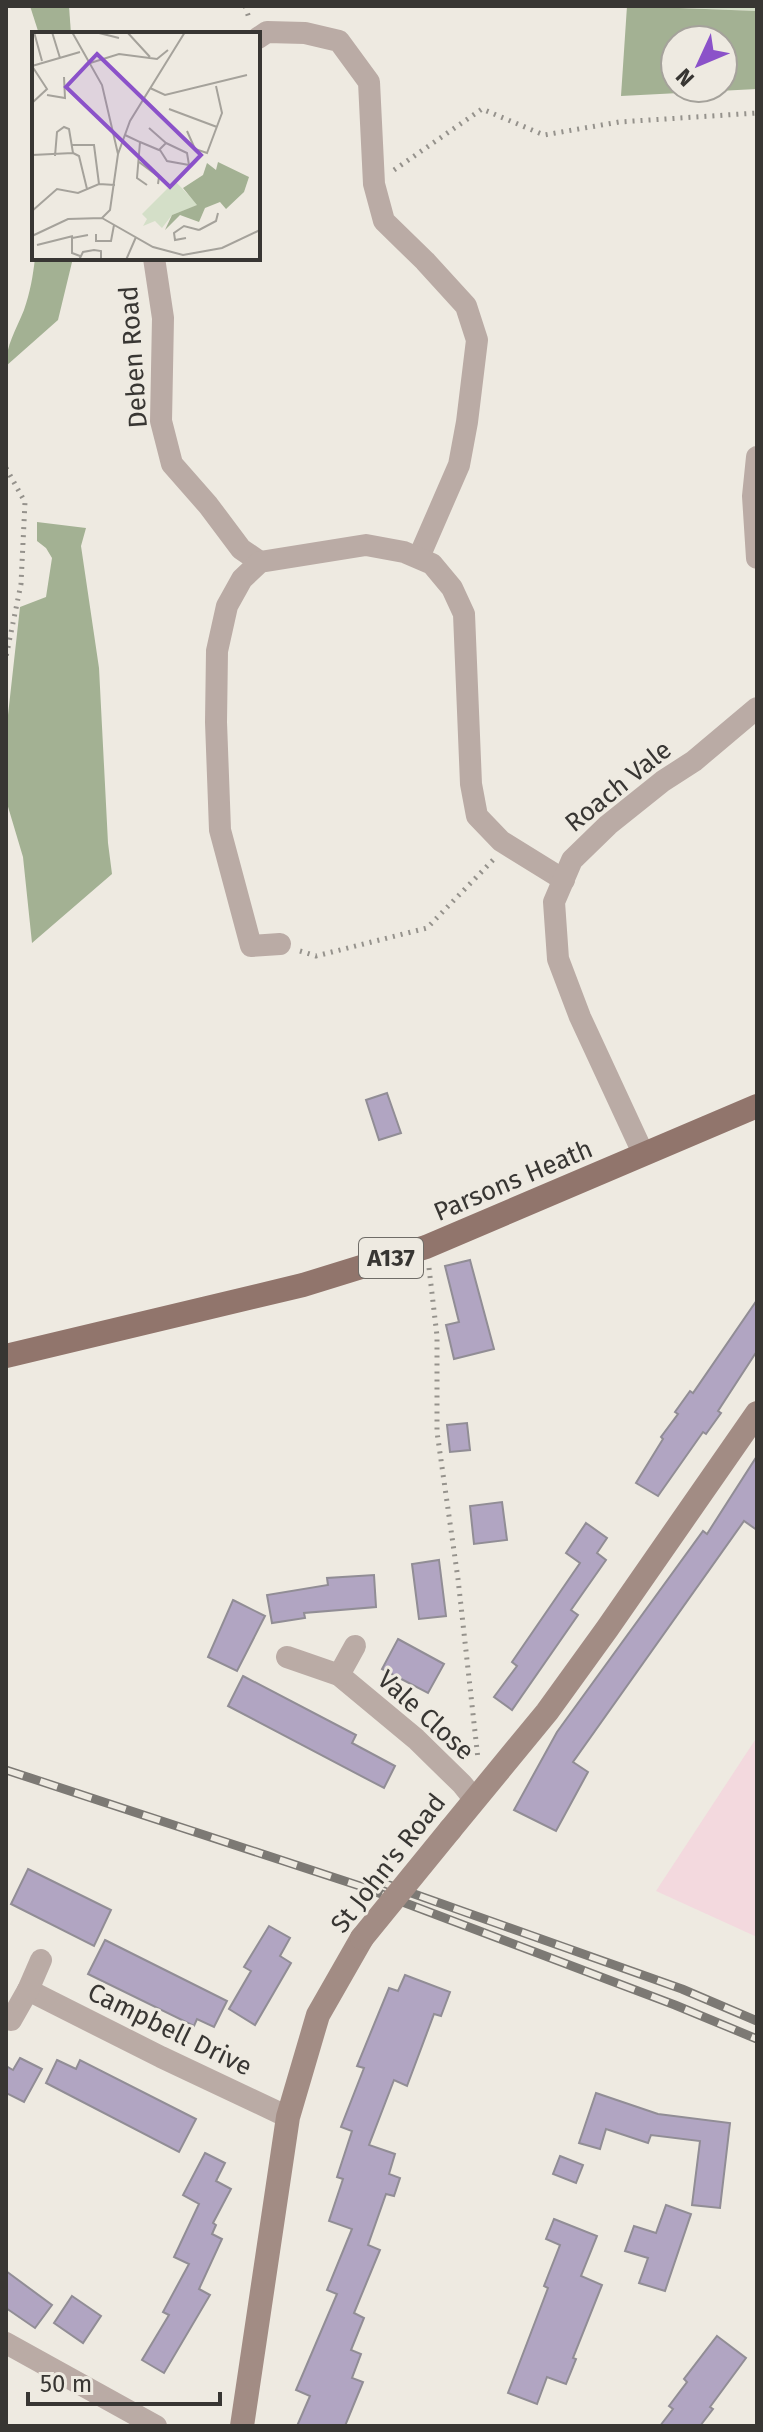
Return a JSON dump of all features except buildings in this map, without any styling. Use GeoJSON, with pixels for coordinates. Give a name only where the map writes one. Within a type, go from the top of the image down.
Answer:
{"type":"FeatureCollection","features":[{"type":"Feature","properties":{"kind":"main road","name":"Parsons Heath"},"geometry":{"type":"LineString","coordinates":[[6,1356],[303,1285],[426,1247],[757,1106]]}},
{"type":"Feature","properties":{"kind":"street"},"geometry":{"type":"LineString","coordinates":[[260,37],[267,32],[305,33],[339,41],[369,82],[374,184],[384,221],[466,306],[477,340],[459,465],[419,557]]}},
{"type":"Feature","properties":{"kind":"street","name":"Deben Road"},"geometry":{"type":"LineString","coordinates":[[154,260],[163,318],[161,421],[172,464],[241,549],[260,562]]}},
{"type":"Feature","properties":{"kind":"street"},"geometry":{"type":"LineString","coordinates":[[757,457],[753,496],[757,558]]}},
{"type":"Feature","properties":{"kind":"street"},"geometry":{"type":"LineString","coordinates":[[280,944],[251,946],[220,830],[217,651],[227,606],[242,579],[260,562],[366,545],[419,557],[432,564],[452,588],[464,614],[471,784],[477,816],[508,845],[564,880]]}},
{"type":"Feature","properties":{"kind":"street","name":"Roach Vale"},"geometry":{"type":"LineString","coordinates":[[643,1153],[580,1017],[558,959],[554,902],[572,860],[608,825],[663,781],[694,761],[757,708]]}},
{"type":"Feature","properties":{"kind":"street","name":"St John's Road"},"geometry":{"type":"LineString","coordinates":[[242,2426],[288,2117],[318,2015],[362,1938],[555,1700],[757,1413]]}},
{"type":"Feature","properties":{"kind":"street","name":"Vale Close"},"geometry":{"type":"LineString","coordinates":[[339,1675],[355,1646]]}},
{"type":"Feature","properties":{"kind":"street","name":"Vale Close"},"geometry":{"type":"LineString","coordinates":[[287,1657],[339,1675],[416,1739],[462,1784],[480,1792]]}},
{"type":"Feature","properties":{"kind":"street"},"geometry":{"type":"LineString","coordinates":[[11,2020],[41,1960]]}},
{"type":"Feature","properties":{"kind":"street","name":"Campbell Drive"},"geometry":{"type":"LineString","coordinates":[[28,1990],[288,2117]]}},
{"type":"Feature","properties":{"kind":"street"},"geometry":{"type":"LineString","coordinates":[[6,2343],[156,2426]]}},
{"type":"Feature","properties":{"kind":"path"},"geometry":{"type":"LineString","coordinates":[[374,184],[482,109],[544,135],[619,122],[757,113]]}},
{"type":"Feature","properties":{"kind":"path"},"geometry":{"type":"LineString","coordinates":[[6,468],[25,502],[21,584],[6,657]]}},
{"type":"Feature","properties":{"kind":"path"},"geometry":{"type":"LineString","coordinates":[[280,944],[316,956],[427,928],[508,845]]}},
{"type":"Feature","properties":{"kind":"path"},"geometry":{"type":"LineString","coordinates":[[426,1247],[437,1336],[437,1432],[458,1579],[480,1792]]}},
{"type":"Feature","properties":{"kind":"shaded area"},"geometry":{"type":"Polygon","coordinates":[[[757,1737],[757,1937],[656,1891],[757,1737]]]}},
{"type":"Feature","properties":{"kind":"green space"},"geometry":{"type":"Polygon","coordinates":[[[30,6],[69,6],[71,32],[38,32],[30,6]]]}},
{"type":"Feature","properties":{"kind":"green space"},"geometry":{"type":"Polygon","coordinates":[[[627,6],[757,11],[757,89],[739,90],[739,24],[659,24],[659,94],[621,96],[627,6]]]}},
{"type":"Feature","properties":{"kind":"green space"},"geometry":{"type":"Polygon","coordinates":[[[633,6],[757,6],[757,11],[633,6]]]}},
{"type":"Feature","properties":{"kind":"green space"},"geometry":{"type":"Polygon","coordinates":[[[35,260],[73,260],[58,320],[6,366],[10,344],[24,310],[35,260]]]}},
{"type":"Feature","properties":{"kind":"green space"},"geometry":{"type":"Polygon","coordinates":[[[37,522],[86,528],[81,546],[99,668],[112,874],[32,943],[23,857],[6,800],[6,733],[20,607],[46,597],[52,558],[37,541],[37,522]]]}},
{"type":"Feature","properties":{"kind":"railway"},"geometry":{"type":"LineString","coordinates":[[6,1770],[363,1887],[757,2039]]}},
{"type":"Feature","properties":{"kind":"railway"},"geometry":{"type":"LineString","coordinates":[[386,1884],[682,1989],[757,2021]]}}]}
